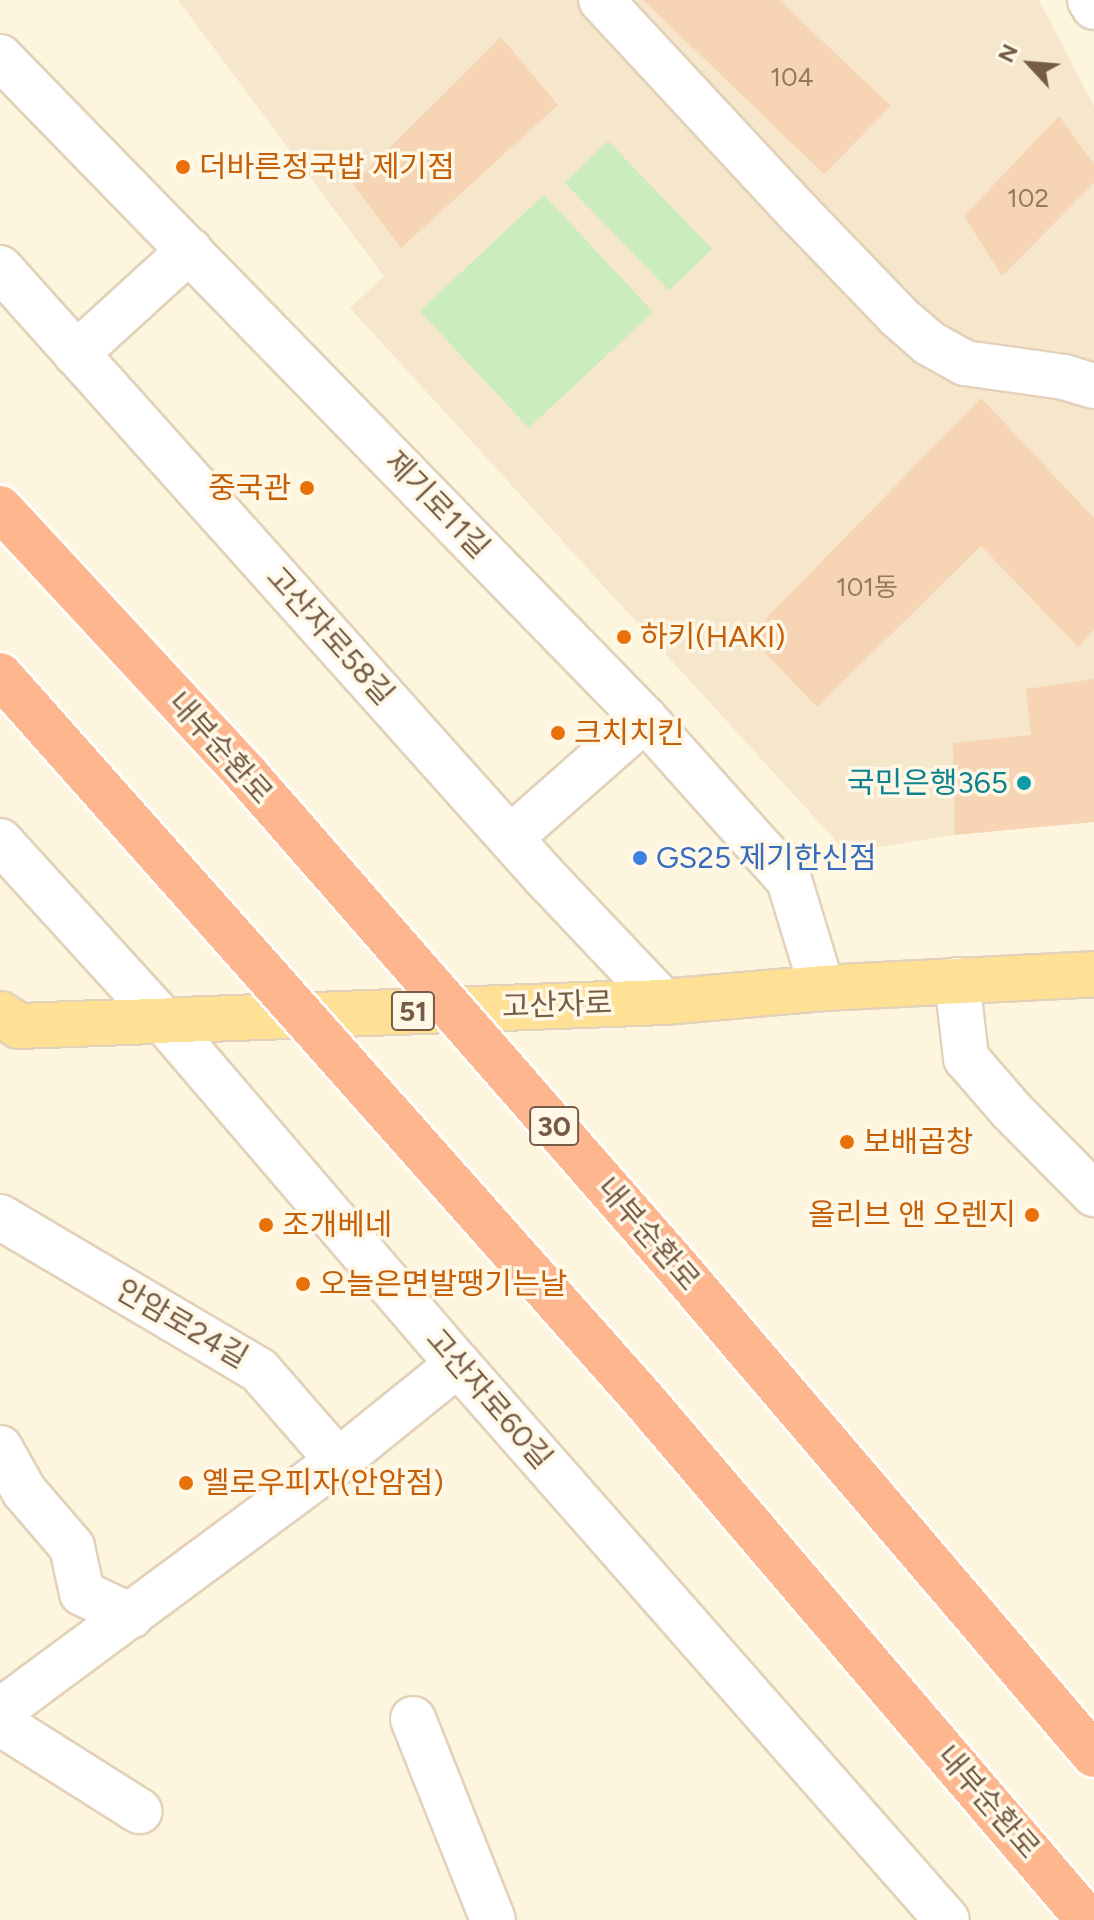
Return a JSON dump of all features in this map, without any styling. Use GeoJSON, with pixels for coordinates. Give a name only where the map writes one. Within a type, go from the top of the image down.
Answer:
{"type":"FeatureCollection","features":[{"type":"Feature","properties":{"kind":"highway","name":"내부순환로"},"geometry":{"type":"LineString","coordinates":[[0,508],[267,798],[679,1269],[1094,1755]]}},
{"type":"Feature","properties":{"kind":"highway","name":"내부순환로"},"geometry":{"type":"LineString","coordinates":[[0,675],[638,1393],[1088,1920]]}},
{"type":"Feature","properties":{"kind":"main road","name":"고산자로"},"geometry":{"type":"LineString","coordinates":[[6,1029],[163,1020],[663,1002],[822,988],[1094,974]]}},
{"type":"Feature","properties":{"kind":"street"},"geometry":{"type":"LineString","coordinates":[[601,0],[800,214],[929,343],[965,363],[1064,377],[1094,386]]}},
{"type":"Feature","properties":{"kind":"street"},"geometry":{"type":"LineString","coordinates":[[1090,0],[1094,7]]}},
{"type":"Feature","properties":{"kind":"street","name":"제기로11길"},"geometry":{"type":"LineString","coordinates":[[0,57],[645,719],[789,880],[822,988]]}},
{"type":"Feature","properties":{"kind":"street"},"geometry":{"type":"LineString","coordinates":[[76,354],[190,250]]}},
{"type":"Feature","properties":{"kind":"street","name":"고산자로58길"},"geometry":{"type":"LineString","coordinates":[[0,268],[510,838],[663,1002]]}},
{"type":"Feature","properties":{"kind":"street"},"geometry":{"type":"LineString","coordinates":[[510,838],[645,719]]}},
{"type":"Feature","properties":{"kind":"street","name":"고산자로60길"},"geometry":{"type":"LineString","coordinates":[[0,841],[163,1020],[930,1915]]}},
{"type":"Feature","properties":{"kind":"street"},"geometry":{"type":"LineString","coordinates":[[957,980],[966,1058],[1010,1109],[1094,1194]]}},
{"type":"Feature","properties":{"kind":"street","name":"안암로24길"},"geometry":{"type":"LineString","coordinates":[[0,1217],[259,1370],[338,1461]]}},
{"type":"Feature","properties":{"kind":"street"},"geometry":{"type":"LineString","coordinates":[[0,1711],[338,1461],[458,1364]]}},
{"type":"Feature","properties":{"kind":"street"},"geometry":{"type":"LineString","coordinates":[[0,1448],[24,1491],[72,1547],[82,1593],[131,1616]]}},
{"type":"Feature","properties":{"kind":"street"},"geometry":{"type":"LineString","coordinates":[[413,1719],[493,1920]]}},
{"type":"Feature","properties":{"kind":"street"},"geometry":{"type":"LineString","coordinates":[[0,1723],[139,1811]]}},
{"type":"Feature","properties":{"kind":"shaded area"},"geometry":{"type":"Polygon","coordinates":[[[178,0],[1039,0],[1094,106],[1094,822],[955,835],[846,852],[350,308],[384,276],[178,0]]]}},
{"type":"Feature","properties":{"kind":"green space"},"geometry":{"type":"Polygon","coordinates":[[[608,141],[712,249],[669,291],[565,183],[608,141]]]}},
{"type":"Feature","properties":{"kind":"green space"},"geometry":{"type":"Polygon","coordinates":[[[544,195],[653,312],[529,428],[420,311],[544,195]]]}},
{"type":"Feature","properties":{"kind":"pier"},"geometry":{"type":"Polygon","coordinates":[[[0,421],[151,581],[405,874],[440,871],[640,1088],[595,1093],[1094,1669],[1094,1920],[1045,1920],[725,1548],[345,1119],[339,1120],[0,731],[0,421]]]}},
{"type":"Feature","properties":{"kind":"building"},"geometry":{"type":"Polygon","coordinates":[[[643,0],[779,0],[891,106],[824,174],[643,0]]]}},
{"type":"Feature","properties":{"kind":"building"},"geometry":{"type":"Polygon","coordinates":[[[501,37],[558,105],[401,248],[353,184],[501,37]]]}},
{"type":"Feature","properties":{"kind":"building"},"geometry":{"type":"Polygon","coordinates":[[[1059,116],[1094,164],[1094,183],[1002,276],[964,216],[1059,116]]]}},
{"type":"Feature","properties":{"kind":"building"},"geometry":{"type":"Polygon","coordinates":[[[981,398],[1094,518],[1094,630],[1078,647],[981,546],[817,707],[749,636],[981,398]]]}},
{"type":"Feature","properties":{"kind":"building","name":"국민은행365"},"geometry":{"type":"Polygon","coordinates":[[[1094,679],[1094,822],[955,835],[953,743],[1031,735],[1026,689],[1094,679]]]}},
{"type":"Feature","properties":{"kind":"place","name":"더바른정국밥 제기점"},"geometry":{"type":"Point","coordinates":[183,167]}},
{"type":"Feature","properties":{"kind":"place","name":"중국관"},"geometry":{"type":"Point","coordinates":[307,488]}},
{"type":"Feature","properties":{"kind":"place","name":"하키(HAKI)"},"geometry":{"type":"Point","coordinates":[624,637]}},
{"type":"Feature","properties":{"kind":"place","name":"크치치킨"},"geometry":{"type":"Point","coordinates":[558,733]}},
{"type":"Feature","properties":{"kind":"place","name":"국민은행365"},"geometry":{"type":"Point","coordinates":[1024,783]}},
{"type":"Feature","properties":{"kind":"place","name":"GS25 제기한신점"},"geometry":{"type":"Point","coordinates":[640,858]}},
{"type":"Feature","properties":{"kind":"place","name":"보배곱창"},"geometry":{"type":"Point","coordinates":[847,1142]}},
{"type":"Feature","properties":{"kind":"place","name":"올리브 앤 오렌지"},"geometry":{"type":"Point","coordinates":[1032,1215]}},
{"type":"Feature","properties":{"kind":"place","name":"조개베네"},"geometry":{"type":"Point","coordinates":[266,1225]}},
{"type":"Feature","properties":{"kind":"place","name":"오늘은면발땡기는날"},"geometry":{"type":"Point","coordinates":[303,1284]}},
{"type":"Feature","properties":{"kind":"place","name":"옐로우피자(안암점)"},"geometry":{"type":"Point","coordinates":[186,1483]}}]}
